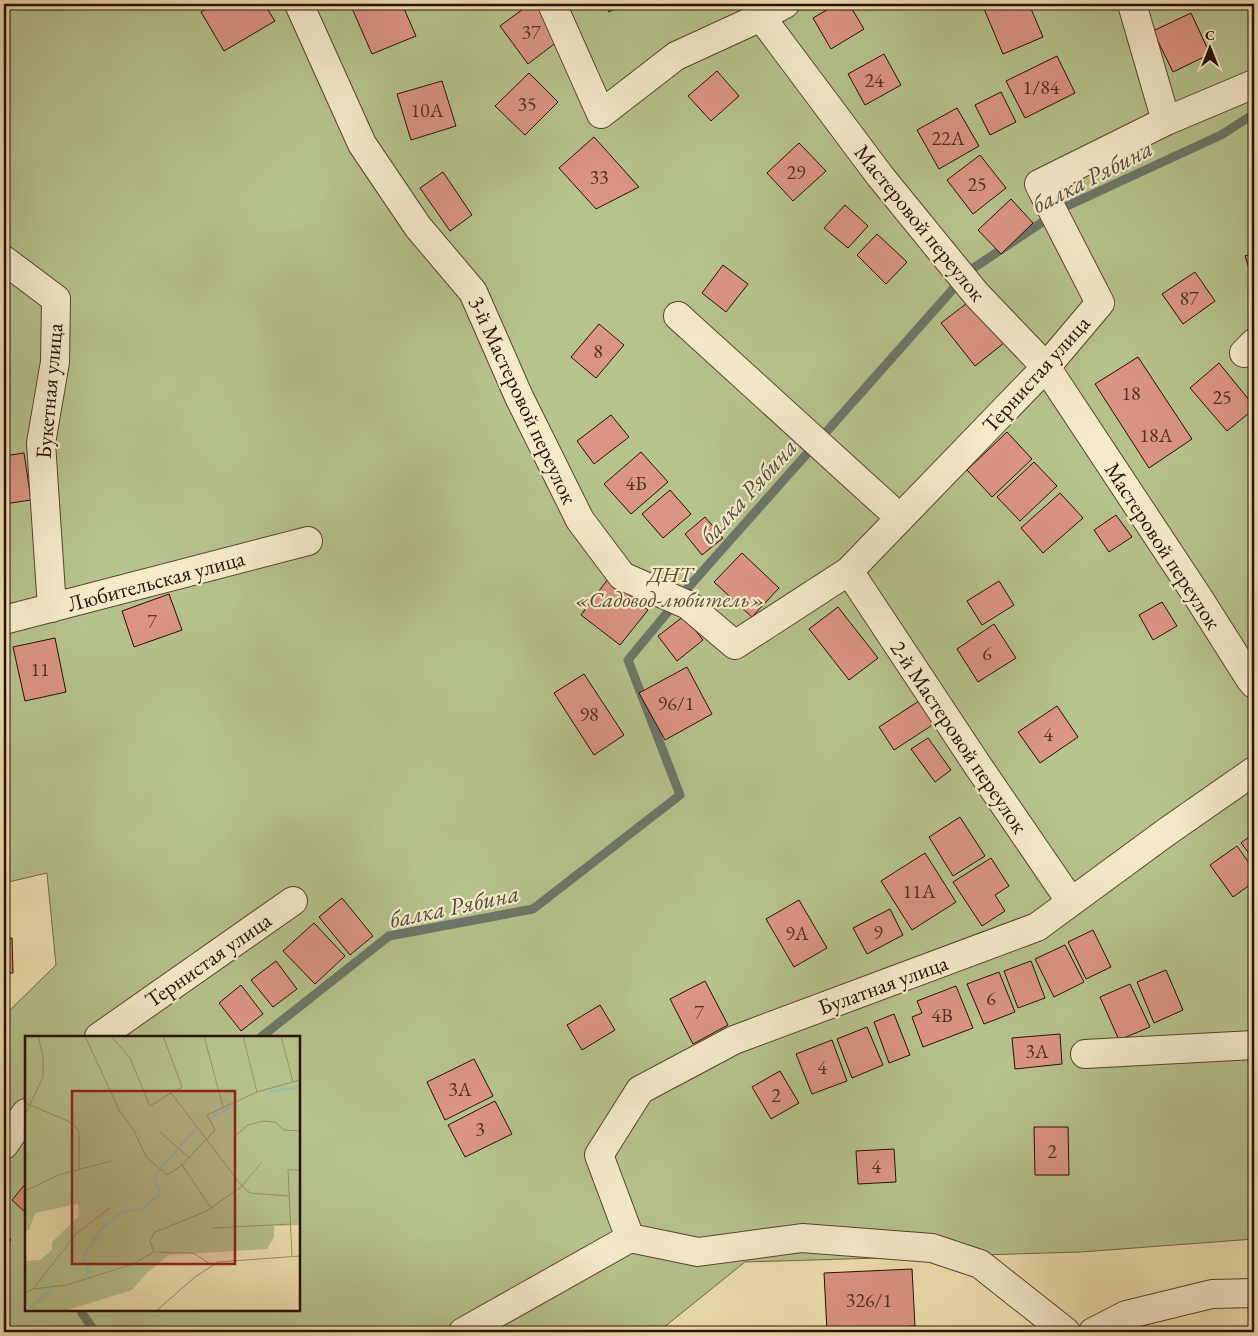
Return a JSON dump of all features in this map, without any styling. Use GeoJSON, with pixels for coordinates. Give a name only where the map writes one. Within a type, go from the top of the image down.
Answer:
{"type":"FeatureCollection","features":[{"type":"Feature","properties":{"kind":"street","name":"3-й Мастеровой переулок"},"geometry":{"type":"LineString","coordinates":[[299,4],[362,144],[418,227],[473,292],[519,397],[580,520],[622,576],[688,606],[735,645]]}},
{"type":"Feature","properties":{"kind":"street"},"geometry":{"type":"LineString","coordinates":[[552,4],[601,114],[676,56],[785,4]]}},
{"type":"Feature","properties":{"kind":"street"},"geometry":{"type":"LineString","coordinates":[[1132,4],[1166,121]]}},
{"type":"Feature","properties":{"kind":"street","name":"Мастеровой переулок"},"geometry":{"type":"LineString","coordinates":[[761,17],[880,176],[971,288],[1046,367],[1254,684]]}},
{"type":"Feature","properties":{"kind":"street","name":"Тернистая улица"},"geometry":{"type":"LineString","coordinates":[[735,645],[849,571],[1046,367],[1100,303],[1039,184],[1166,121],[1254,84]]}},
{"type":"Feature","properties":{"kind":"street","name":"Букетная улица"},"geometry":{"type":"LineString","coordinates":[[4,260],[56,299],[56,362],[41,443],[52,608]]}},
{"type":"Feature","properties":{"kind":"street"},"geometry":{"type":"LineString","coordinates":[[678,316],[900,518]]}},
{"type":"Feature","properties":{"kind":"street","name":"Любительская улица"},"geometry":{"type":"LineString","coordinates":[[4,620],[308,541]]}},
{"type":"Feature","properties":{"kind":"street","name":"2-й Мастеровой переулок"},"geometry":{"type":"LineString","coordinates":[[849,571],[1071,902]]}},
{"type":"Feature","properties":{"kind":"street","name":"Булатная улица"},"geometry":{"type":"LineString","coordinates":[[630,1238],[599,1155],[640,1090],[734,1040],[1037,927],[1254,771]]}},
{"type":"Feature","properties":{"kind":"street","name":"Тернистая улица"},"geometry":{"type":"LineString","coordinates":[[100,1036],[293,900]]}},
{"type":"Feature","properties":{"kind":"street"},"geometry":{"type":"LineString","coordinates":[[1084,1054],[1254,1045]]}},
{"type":"Feature","properties":{"kind":"street"},"geometry":{"type":"LineString","coordinates":[[4,1145],[25,1114]]}},
{"type":"Feature","properties":{"kind":"street"},"geometry":{"type":"LineString","coordinates":[[463,1332],[630,1238],[698,1252],[802,1238],[932,1248],[980,1264],[1066,1332]]}},
{"type":"Feature","properties":{"kind":"street"},"geometry":{"type":"LineString","coordinates":[[1093,1332],[1126,1315],[1212,1294],[1254,1293]]}},
{"type":"Feature","properties":{"kind":"green space","name":"ДНТ «Садовод-любитель»"},"geometry":{"type":"Polygon","coordinates":[[[4,4],[1254,4],[1254,1239],[1081,1252],[745,1262],[658,1332],[4,1332],[4,1016],[56,965],[47,873],[4,883],[4,4]]]}},
{"type":"Feature","properties":{"kind":"building"},"geometry":{"type":"Polygon","coordinates":[[[214,4],[264,4],[275,21],[224,51],[201,12],[214,4]]]}},
{"type":"Feature","properties":{"kind":"building"},"geometry":{"type":"Polygon","coordinates":[[[356,4],[402,4],[416,36],[372,54],[351,6],[356,4]]]}},
{"type":"Feature","properties":{"kind":"building"},"geometry":{"type":"Polygon","coordinates":[[[530,4],[535,4],[562,38],[528,64],[500,26],[530,4]]]}},
{"type":"Feature","properties":{"kind":"building"},"geometry":{"type":"Polygon","coordinates":[[[604,4],[624,4],[609,12],[604,4]]]}},
{"type":"Feature","properties":{"kind":"building"},"geometry":{"type":"Polygon","coordinates":[[[837,4],[849,4],[864,29],[831,49],[813,18],[837,4]]]}},
{"type":"Feature","properties":{"kind":"building"},"geometry":{"type":"Polygon","coordinates":[[[982,4],[1029,4],[1043,37],[1003,54],[982,4]]]}},
{"type":"Feature","properties":{"kind":"building"},"geometry":{"type":"Polygon","coordinates":[[[1191,13],[1210,54],[1173,72],[1153,31],[1191,13]]]}},
{"type":"Feature","properties":{"kind":"building"},"geometry":{"type":"Polygon","coordinates":[[[884,54],[901,85],[865,105],[848,74],[884,54]]]}},
{"type":"Feature","properties":{"kind":"building"},"geometry":{"type":"Polygon","coordinates":[[[1057,56],[1075,93],[1025,118],[1006,81],[1057,56]]]}},
{"type":"Feature","properties":{"kind":"building"},"geometry":{"type":"Polygon","coordinates":[[[717,71],[739,96],[711,121],[688,96],[717,71]]]}},
{"type":"Feature","properties":{"kind":"building"},"geometry":{"type":"Polygon","coordinates":[[[529,73],[558,102],[525,135],[495,106],[529,73]]]}},
{"type":"Feature","properties":{"kind":"building"},"geometry":{"type":"Polygon","coordinates":[[[442,81],[456,126],[411,140],[397,94],[442,81]]]}},
{"type":"Feature","properties":{"kind":"building"},"geometry":{"type":"Polygon","coordinates":[[[1001,92],[1016,122],[990,135],[975,105],[1001,92]]]}},
{"type":"Feature","properties":{"kind":"building"},"geometry":{"type":"Polygon","coordinates":[[[957,108],[979,146],[939,169],[917,130],[957,108]]]}},
{"type":"Feature","properties":{"kind":"building"},"geometry":{"type":"Polygon","coordinates":[[[594,137],[639,187],[596,209],[559,168],[594,137]]]}},
{"type":"Feature","properties":{"kind":"building"},"geometry":{"type":"Polygon","coordinates":[[[799,143],[826,171],[793,201],[767,173],[799,143]]]}},
{"type":"Feature","properties":{"kind":"building"},"geometry":{"type":"Polygon","coordinates":[[[980,155],[1006,188],[973,214],[947,180],[980,155]]]}},
{"type":"Feature","properties":{"kind":"building"},"geometry":{"type":"Polygon","coordinates":[[[443,172],[472,215],[450,231],[420,188],[443,172]]]}},
{"type":"Feature","properties":{"kind":"building"},"geometry":{"type":"Polygon","coordinates":[[[1011,199],[1033,223],[1001,254],[978,230],[1011,199]]]}},
{"type":"Feature","properties":{"kind":"building"},"geometry":{"type":"Polygon","coordinates":[[[845,205],[868,226],[848,248],[824,228],[845,205]]]}},
{"type":"Feature","properties":{"kind":"building"},"geometry":{"type":"Polygon","coordinates":[[[877,234],[907,262],[886,284],[857,255],[877,234]]]}},
{"type":"Feature","properties":{"kind":"building"},"geometry":{"type":"Polygon","coordinates":[[[1254,253],[1254,284],[1245,256],[1254,253]]]}},
{"type":"Feature","properties":{"kind":"building"},"geometry":{"type":"Polygon","coordinates":[[[723,265],[748,284],[726,312],[702,293],[723,265]]]}},
{"type":"Feature","properties":{"kind":"building"},"geometry":{"type":"Polygon","coordinates":[[[1195,272],[1215,301],[1183,324],[1162,294],[1195,272]]]}},
{"type":"Feature","properties":{"kind":"building"},"geometry":{"type":"Polygon","coordinates":[[[971,300],[1004,343],[975,366],[941,323],[971,300]]]}},
{"type":"Feature","properties":{"kind":"building"},"geometry":{"type":"Polygon","coordinates":[[[599,324],[624,345],[596,378],[571,357],[599,324]]]}},
{"type":"Feature","properties":{"kind":"building"},"geometry":{"type":"Polygon","coordinates":[[[1138,357],[1192,439],[1149,468],[1095,384],[1138,357]]]}},
{"type":"Feature","properties":{"kind":"building"},"geometry":{"type":"Polygon","coordinates":[[[1219,363],[1254,406],[1254,409],[1227,431],[1190,388],[1219,363]]]}},
{"type":"Feature","properties":{"kind":"building"},"geometry":{"type":"Polygon","coordinates":[[[611,415],[629,437],[594,464],[577,441],[611,415]]]}},
{"type":"Feature","properties":{"kind":"building"},"geometry":{"type":"Polygon","coordinates":[[[1007,432],[1032,459],[992,497],[967,470],[1007,432]]]}},
{"type":"Feature","properties":{"kind":"building"},"geometry":{"type":"Polygon","coordinates":[[[641,452],[668,482],[631,514],[604,484],[641,452]]]}},
{"type":"Feature","properties":{"kind":"building"},"geometry":{"type":"Polygon","coordinates":[[[24,453],[31,500],[4,504],[4,456],[24,453]]]}},
{"type":"Feature","properties":{"kind":"building"},"geometry":{"type":"Polygon","coordinates":[[[1034,462],[1057,486],[1020,521],[997,497],[1034,462]]]}},
{"type":"Feature","properties":{"kind":"building"},"geometry":{"type":"Polygon","coordinates":[[[670,490],[691,514],[663,538],[642,514],[670,490]]]}},
{"type":"Feature","properties":{"kind":"building"},"geometry":{"type":"Polygon","coordinates":[[[1060,493],[1083,518],[1043,553],[1021,528],[1060,493]]]}},
{"type":"Feature","properties":{"kind":"building"},"geometry":{"type":"Polygon","coordinates":[[[1116,515],[1132,537],[1109,552],[1094,530],[1116,515]]]}},
{"type":"Feature","properties":{"kind":"building"},"geometry":{"type":"Polygon","coordinates":[[[705,517],[723,538],[702,555],[685,534],[705,517]]]}},
{"type":"Feature","properties":{"kind":"building"},"geometry":{"type":"Polygon","coordinates":[[[742,553],[779,588],[752,617],[714,582],[742,553]]]}},
{"type":"Feature","properties":{"kind":"building"},"geometry":{"type":"Polygon","coordinates":[[[608,579],[648,610],[620,645],[581,615],[608,579]]]}},
{"type":"Feature","properties":{"kind":"building"},"geometry":{"type":"Polygon","coordinates":[[[999,581],[1014,605],[982,625],[967,601],[999,581]]]}},
{"type":"Feature","properties":{"kind":"building"},"geometry":{"type":"Polygon","coordinates":[[[169,594],[182,630],[134,647],[122,611],[169,594]]]}},
{"type":"Feature","properties":{"kind":"building"},"geometry":{"type":"Polygon","coordinates":[[[1162,602],[1177,626],[1153,640],[1139,615],[1162,602]]]}},
{"type":"Feature","properties":{"kind":"building"},"geometry":{"type":"Polygon","coordinates":[[[838,607],[878,658],[849,680],[809,629],[838,607]]]}},
{"type":"Feature","properties":{"kind":"building"},"geometry":{"type":"Polygon","coordinates":[[[684,616],[703,640],[677,661],[658,636],[684,616]]]}},
{"type":"Feature","properties":{"kind":"building"},"geometry":{"type":"Polygon","coordinates":[[[994,624],[1016,658],[978,682],[957,649],[994,624]]]}},
{"type":"Feature","properties":{"kind":"building"},"geometry":{"type":"Polygon","coordinates":[[[55,638],[66,692],[25,701],[13,647],[55,638]]]}},
{"type":"Feature","properties":{"kind":"building"},"geometry":{"type":"Polygon","coordinates":[[[687,667],[712,714],[665,740],[639,693],[687,667]]]}},
{"type":"Feature","properties":{"kind":"building"},"geometry":{"type":"Polygon","coordinates":[[[584,674],[624,735],[594,755],[554,693],[584,674]]]}},
{"type":"Feature","properties":{"kind":"building"},"geometry":{"type":"Polygon","coordinates":[[[919,701],[934,724],[894,750],[879,727],[919,701]]]}},
{"type":"Feature","properties":{"kind":"building"},"geometry":{"type":"Polygon","coordinates":[[[1057,706],[1078,737],[1040,763],[1018,732],[1057,706]]]}},
{"type":"Feature","properties":{"kind":"building"},"geometry":{"type":"Polygon","coordinates":[[[928,738],[951,770],[935,782],[911,749],[928,738]]]}},
{"type":"Feature","properties":{"kind":"building"},"geometry":{"type":"Polygon","coordinates":[[[960,817],[985,856],[953,876],[929,837],[960,817]]]}},
{"type":"Feature","properties":{"kind":"building"},"geometry":{"type":"Polygon","coordinates":[[[1254,833],[1254,860],[1241,843],[1254,833]]]}},
{"type":"Feature","properties":{"kind":"building"},"geometry":{"type":"Polygon","coordinates":[[[1237,846],[1254,870],[1254,882],[1233,897],[1210,865],[1237,846]]]}},
{"type":"Feature","properties":{"kind":"building"},"geometry":{"type":"Polygon","coordinates":[[[925,853],[956,902],[912,930],[881,881],[925,853]]]}},
{"type":"Feature","properties":{"kind":"building"},"geometry":{"type":"Polygon","coordinates":[[[991,858],[1009,886],[995,895],[1005,911],[982,926],[953,882],[991,858]]]}},
{"type":"Feature","properties":{"kind":"building"},"geometry":{"type":"Polygon","coordinates":[[[342,898],[373,936],[350,955],[319,917],[342,898]]]}},
{"type":"Feature","properties":{"kind":"building"},"geometry":{"type":"Polygon","coordinates":[[[799,900],[827,948],[794,967],[766,919],[799,900]]]}},
{"type":"Feature","properties":{"kind":"building"},"geometry":{"type":"Polygon","coordinates":[[[890,909],[903,935],[867,954],[853,928],[890,909]]]}},
{"type":"Feature","properties":{"kind":"building"},"geometry":{"type":"Polygon","coordinates":[[[314,923],[345,956],[315,984],[283,951],[314,923]]]}},
{"type":"Feature","properties":{"kind":"building"},"geometry":{"type":"Polygon","coordinates":[[[1093,930],[1111,967],[1086,979],[1068,942],[1093,930]]]}},
{"type":"Feature","properties":{"kind":"building"},"geometry":{"type":"Polygon","coordinates":[[[4,938],[12,938],[13,973],[4,973],[4,938]]]}},
{"type":"Feature","properties":{"kind":"building"},"geometry":{"type":"Polygon","coordinates":[[[1065,945],[1084,982],[1054,997],[1035,959],[1065,945]]]}},
{"type":"Feature","properties":{"kind":"building"},"geometry":{"type":"Polygon","coordinates":[[[276,961],[297,989],[273,1007],[251,980],[276,961]]]}},
{"type":"Feature","properties":{"kind":"building"},"geometry":{"type":"Polygon","coordinates":[[[1031,961],[1045,998],[1018,1008],[1004,971],[1031,961]]]}},
{"type":"Feature","properties":{"kind":"building"},"geometry":{"type":"Polygon","coordinates":[[[1166,970],[1183,1010],[1154,1023],[1137,982],[1166,970]]]}},
{"type":"Feature","properties":{"kind":"building"},"geometry":{"type":"Polygon","coordinates":[[[999,972],[1015,1012],[984,1024],[967,984],[999,972]]]}},
{"type":"Feature","properties":{"kind":"building"},"geometry":{"type":"Polygon","coordinates":[[[705,981],[728,1025],[693,1044],[670,999],[705,981]]]}},
{"type":"Feature","properties":{"kind":"building"},"geometry":{"type":"Polygon","coordinates":[[[1130,984],[1150,1027],[1119,1040],[1100,997],[1130,984]]]}},
{"type":"Feature","properties":{"kind":"building"},"geometry":{"type":"Polygon","coordinates":[[[241,985],[263,1014],[241,1031],[219,1003],[241,985]]]}},
{"type":"Feature","properties":{"kind":"building"},"geometry":{"type":"Polygon","coordinates":[[[956,986],[973,1028],[923,1047],[912,1017],[922,1013],[917,1001],[956,986]]]}},
{"type":"Feature","properties":{"kind":"building"},"geometry":{"type":"Polygon","coordinates":[[[600,1005],[615,1030],[582,1050],[567,1025],[600,1005]]]}},
{"type":"Feature","properties":{"kind":"building"},"geometry":{"type":"Polygon","coordinates":[[[894,1014],[910,1055],[889,1063],[874,1022],[894,1014]]]}},
{"type":"Feature","properties":{"kind":"building"},"geometry":{"type":"Polygon","coordinates":[[[867,1027],[883,1065],[852,1078],[837,1039],[867,1027]]]}},
{"type":"Feature","properties":{"kind":"building"},"geometry":{"type":"Polygon","coordinates":[[[1060,1034],[1062,1064],[1015,1069],[1012,1038],[1060,1034]]]}},
{"type":"Feature","properties":{"kind":"building"},"geometry":{"type":"Polygon","coordinates":[[[832,1040],[847,1081],[812,1094],[796,1054],[832,1040]]]}},
{"type":"Feature","properties":{"kind":"building"},"geometry":{"type":"Polygon","coordinates":[[[474,1059],[493,1096],[445,1120],[427,1082],[474,1059]]]}},
{"type":"Feature","properties":{"kind":"building"},"geometry":{"type":"Polygon","coordinates":[[[780,1071],[799,1103],[771,1119],[752,1087],[780,1071]]]}},
{"type":"Feature","properties":{"kind":"building"},"geometry":{"type":"Polygon","coordinates":[[[495,1101],[512,1134],[465,1157],[448,1125],[495,1101]]]}},
{"type":"Feature","properties":{"kind":"building"},"geometry":{"type":"Polygon","coordinates":[[[1034,1127],[1068,1127],[1069,1175],[1035,1175],[1034,1127]]]}},
{"type":"Feature","properties":{"kind":"building"},"geometry":{"type":"Polygon","coordinates":[[[894,1149],[896,1182],[858,1184],[856,1151],[894,1149]]]}},
{"type":"Feature","properties":{"kind":"building"},"geometry":{"type":"Polygon","coordinates":[[[25,1184],[25,1212],[12,1200],[25,1184]]]}},
{"type":"Feature","properties":{"kind":"building"},"geometry":{"type":"Polygon","coordinates":[[[4,1232],[11,1240],[4,1247],[4,1232]]]}},
{"type":"Feature","properties":{"kind":"building"},"geometry":{"type":"Polygon","coordinates":[[[4,1250],[10,1256],[4,1262],[4,1250]]]}},
{"type":"Feature","properties":{"kind":"building"},"geometry":{"type":"Polygon","coordinates":[[[912,1269],[915,1326],[827,1331],[824,1273],[912,1269]]]}},
{"type":"Feature","properties":{"kind":"waterway","name":"балка Рябина"},"geometry":{"type":"LineString","coordinates":[[262,1036],[389,936],[533,909],[680,795],[628,660],[686,590],[969,271],[1065,207],[1221,135],[1254,114]]}},
{"type":"Feature","properties":{"kind":"waterway","name":"балка Рябина"},"geometry":{"type":"LineString","coordinates":[[83,1311],[82,1313],[95,1332]]}}]}
